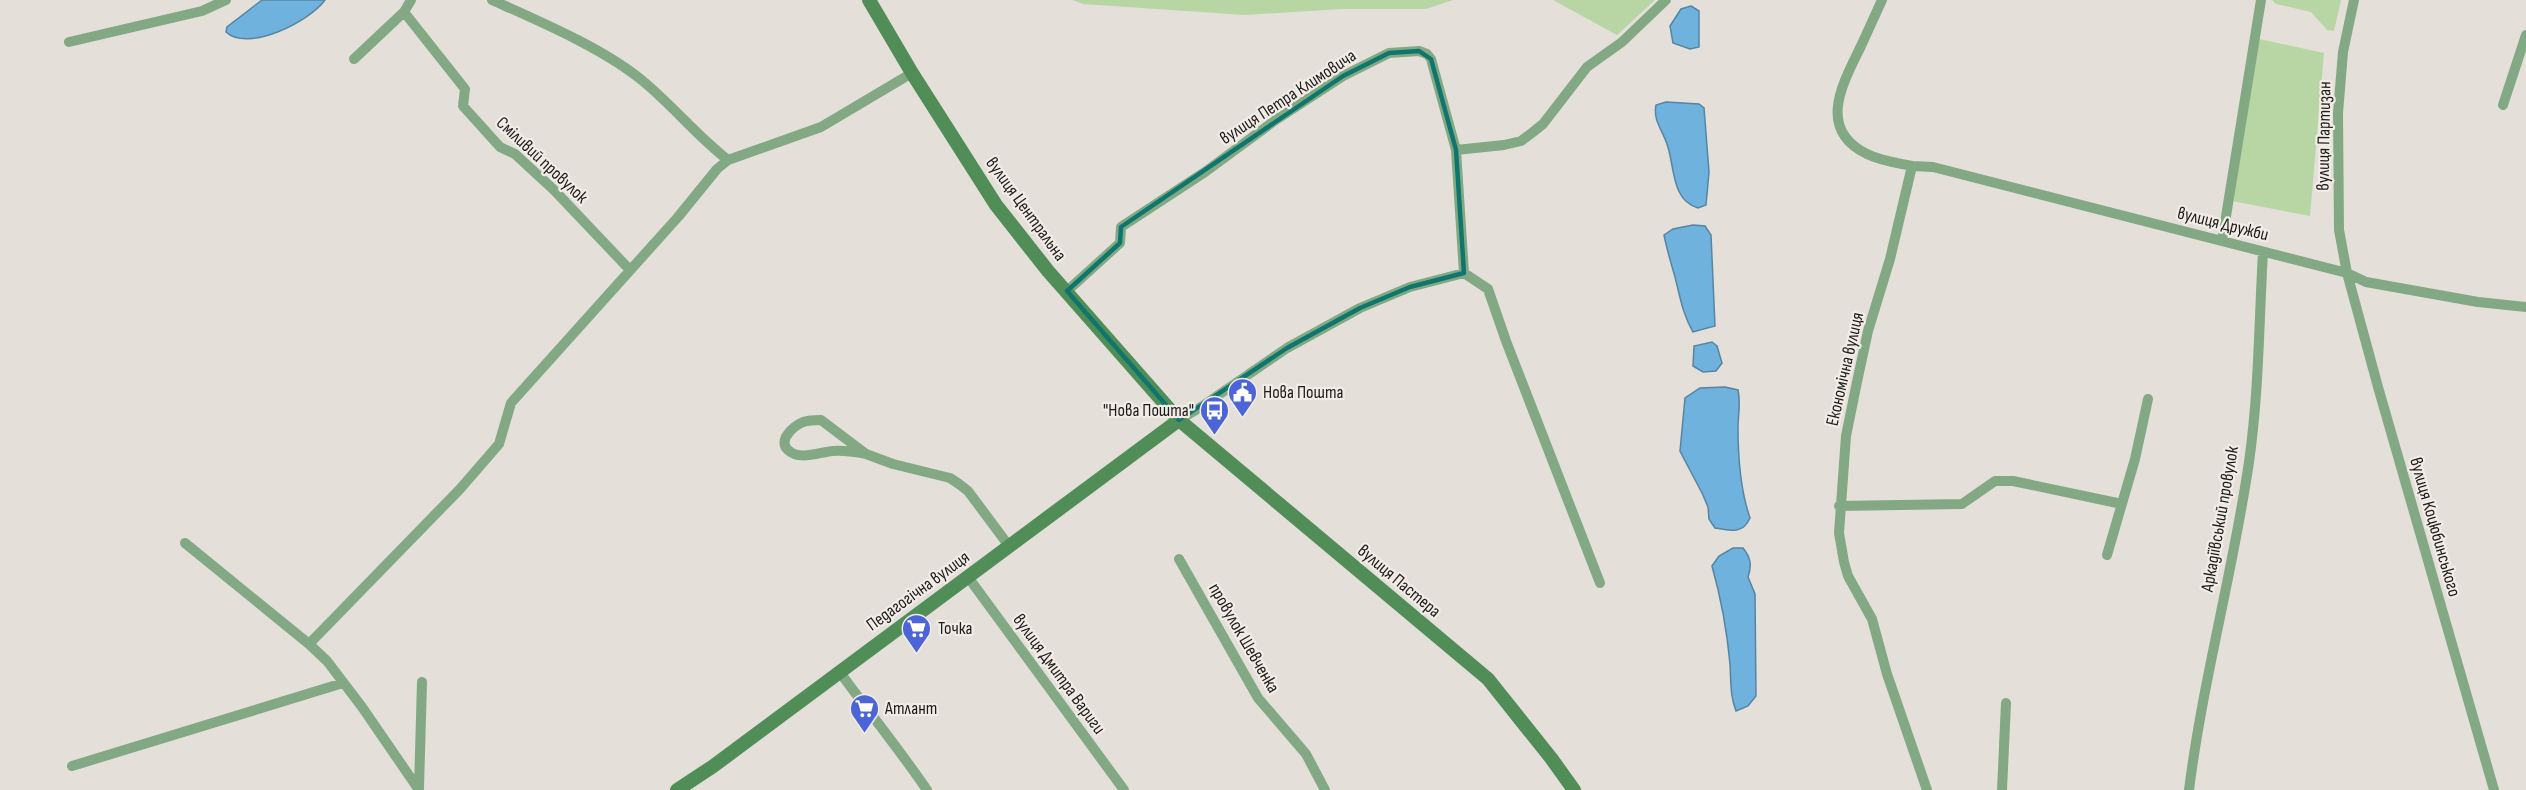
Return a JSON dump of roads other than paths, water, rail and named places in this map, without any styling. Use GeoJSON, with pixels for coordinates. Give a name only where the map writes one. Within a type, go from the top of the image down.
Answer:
{"type":"FeatureCollection","features":[{"type":"Feature","properties":{"kind":"street"},"geometry":{"type":"LineString","coordinates":[[69,42],[202,11],[226,0]]}},
{"type":"Feature","properties":{"kind":"street"},"geometry":{"type":"LineString","coordinates":[[354,59],[404,12],[411,0]]}},
{"type":"Feature","properties":{"kind":"street"},"geometry":{"type":"LineString","coordinates":[[492,0],[545,23],[608,58],[643,81],[711,148],[728,160]]}},
{"type":"Feature","properties":{"kind":"street","name":"вулиця Центральна"},"geometry":{"type":"LineString","coordinates":[[869,0],[912,73],[996,205],[1048,271],[1179,420]]}},
{"type":"Feature","properties":{"kind":"street"},"geometry":{"type":"LineString","coordinates":[[1456,150],[1521,141],[1543,124],[1587,67],[1622,42],[1666,0]]}},
{"type":"Feature","properties":{"kind":"street"},"geometry":{"type":"LineString","coordinates":[[1882,0],[1842,81],[1837,100],[1837,116],[1844,134],[1867,154],[1912,166]]}},
{"type":"Feature","properties":{"kind":"street"},"geometry":{"type":"LineString","coordinates":[[2222,241],[2261,0]]}},
{"type":"Feature","properties":{"kind":"street","name":"вулиця Партизан"},"geometry":{"type":"LineString","coordinates":[[2348,273],[2339,230],[2338,113],[2343,52],[2354,0]]}},
{"type":"Feature","properties":{"kind":"street","name":"Сміливий провулок"},"geometry":{"type":"LineString","coordinates":[[404,12],[465,90],[463,106],[500,147],[515,154],[554,190],[629,269]]}},
{"type":"Feature","properties":{"kind":"street"},"geometry":{"type":"LineString","coordinates":[[2503,105],[2526,35]]}},
{"type":"Feature","properties":{"kind":"street","name":"вулиця Петра Климовича"},"geometry":{"type":"LineString","coordinates":[[1067,291],[1120,243],[1121,227],[1343,76],[1389,53],[1419,51],[1427,54],[1431,59],[1456,150],[1464,273]]}},
{"type":"Feature","properties":{"kind":"street"},"geometry":{"type":"LineString","coordinates":[[309,644],[460,489],[500,444],[511,403],[717,169],[728,160],[821,127],[912,73]]}},
{"type":"Feature","properties":{"kind":"street","name":"вулиця Дружби"},"geometry":{"type":"LineString","coordinates":[[1912,166],[1933,166],[2348,273],[2366,282],[2478,302],[2526,307]]}},
{"type":"Feature","properties":{"kind":"street","name":"Економічна вулиця"},"geometry":{"type":"LineString","coordinates":[[1912,166],[1890,259],[1868,331],[1857,382],[1846,436],[1839,506],[1840,547],[1848,576],[1872,619],[1887,674],[1927,790]]}},
{"type":"Feature","properties":{"kind":"street","name":"Аркадіївський провулок"},"geometry":{"type":"LineString","coordinates":[[2189,790],[2196,738],[2249,461],[2255,400],[2263,252]]}},
{"type":"Feature","properties":{"kind":"street"},"geometry":{"type":"LineString","coordinates":[[1179,420],[1287,348],[1360,308],[1410,287],[1464,273],[1488,289],[1600,583]]}},
{"type":"Feature","properties":{"kind":"street","name":"вулиця Коцюбинського"},"geometry":{"type":"LineString","coordinates":[[2348,273],[2378,387],[2494,790]]}},
{"type":"Feature","properties":{"kind":"street"},"geometry":{"type":"LineString","coordinates":[[2107,555],[2136,459],[2148,399]]}},
{"type":"Feature","properties":{"kind":"street"},"geometry":{"type":"LineString","coordinates":[[866,454],[821,420],[803,422],[785,437],[784,444],[787,450],[796,454],[806,455],[832,451],[866,454],[893,464],[950,478],[968,491],[1009,546]]}},
{"type":"Feature","properties":{"kind":"street","name":"Педагогічна вулиця"},"geometry":{"type":"LineString","coordinates":[[677,790],[712,767],[1179,420]]}},
{"type":"Feature","properties":{"kind":"street","name":"вулиця Пастера"},"geometry":{"type":"LineString","coordinates":[[1179,420],[1488,679],[1574,790]]}},
{"type":"Feature","properties":{"kind":"street"},"geometry":{"type":"LineString","coordinates":[[1839,506],[1962,504],[1995,481],[2013,481],[2122,504]]}},
{"type":"Feature","properties":{"kind":"street"},"geometry":{"type":"LineString","coordinates":[[185,543],[327,661],[419,789]]}},
{"type":"Feature","properties":{"kind":"street","name":"провулок Шевченка"},"geometry":{"type":"LineString","coordinates":[[1179,559],[1258,698],[1306,754],[1325,790]]}},
{"type":"Feature","properties":{"kind":"street","name":"вулиця Дмитра Вариги"},"geometry":{"type":"LineString","coordinates":[[968,577],[1124,790]]}},
{"type":"Feature","properties":{"kind":"street"},"geometry":{"type":"LineString","coordinates":[[839,671],[896,745],[927,790]]}},
{"type":"Feature","properties":{"kind":"street"},"geometry":{"type":"LineString","coordinates":[[419,789],[422,682]]}},
{"type":"Feature","properties":{"kind":"street"},"geometry":{"type":"LineString","coordinates":[[72,766],[343,683]]}},
{"type":"Feature","properties":{"kind":"street"},"geometry":{"type":"LineString","coordinates":[[2002,790],[2006,703]]}},
{"type":"Feature","properties":{"kind":"water"},"geometry":{"type":"Polygon","coordinates":[[[262,0],[325,0],[293,25],[263,37],[236,38],[226,32],[227,27],[262,0]]]}},
{"type":"Feature","properties":{"kind":"water"},"geometry":{"type":"Polygon","coordinates":[[[1691,6],[1699,11],[1699,47],[1690,49],[1673,43],[1670,26],[1681,9],[1691,6]]]}},
{"type":"Feature","properties":{"kind":"water"},"geometry":{"type":"Polygon","coordinates":[[[1666,102],[1699,104],[1704,108],[1709,172],[1706,205],[1698,208],[1683,198],[1675,182],[1670,153],[1655,111],[1656,105],[1666,102]]]}},
{"type":"Feature","properties":{"kind":"water"},"geometry":{"type":"Polygon","coordinates":[[[1693,225],[1705,226],[1711,235],[1715,326],[1693,332],[1682,306],[1664,235],[1673,229],[1693,225]]]}},
{"type":"Feature","properties":{"kind":"water"},"geometry":{"type":"Polygon","coordinates":[[[1712,342],[1717,346],[1722,363],[1716,371],[1703,372],[1693,366],[1694,346],[1712,342]]]}},
{"type":"Feature","properties":{"kind":"water"},"geometry":{"type":"Polygon","coordinates":[[[1725,387],[1738,390],[1739,462],[1750,518],[1744,527],[1736,530],[1715,528],[1709,519],[1708,507],[1702,493],[1680,451],[1685,398],[1700,388],[1725,387]]]}},
{"type":"Feature","properties":{"kind":"water"},"geometry":{"type":"Polygon","coordinates":[[[1733,548],[1743,548],[1748,555],[1750,565],[1748,577],[1755,594],[1756,696],[1748,706],[1736,711],[1725,627],[1712,566],[1719,556],[1733,548]]]}},
{"type":"Feature","properties":{"kind":"place","name":"Нова Пошта"},"geometry":{"type":"Point","coordinates":[1242,418]}},
{"type":"Feature","properties":{"kind":"place","name":"\"Нова Пошта\""},"geometry":{"type":"Point","coordinates":[1215,436]}},
{"type":"Feature","properties":{"kind":"place","name":"Точка"},"geometry":{"type":"Point","coordinates":[917,654]}},
{"type":"Feature","properties":{"kind":"place","name":"Атлант"},"geometry":{"type":"Point","coordinates":[864,734]}}]}
